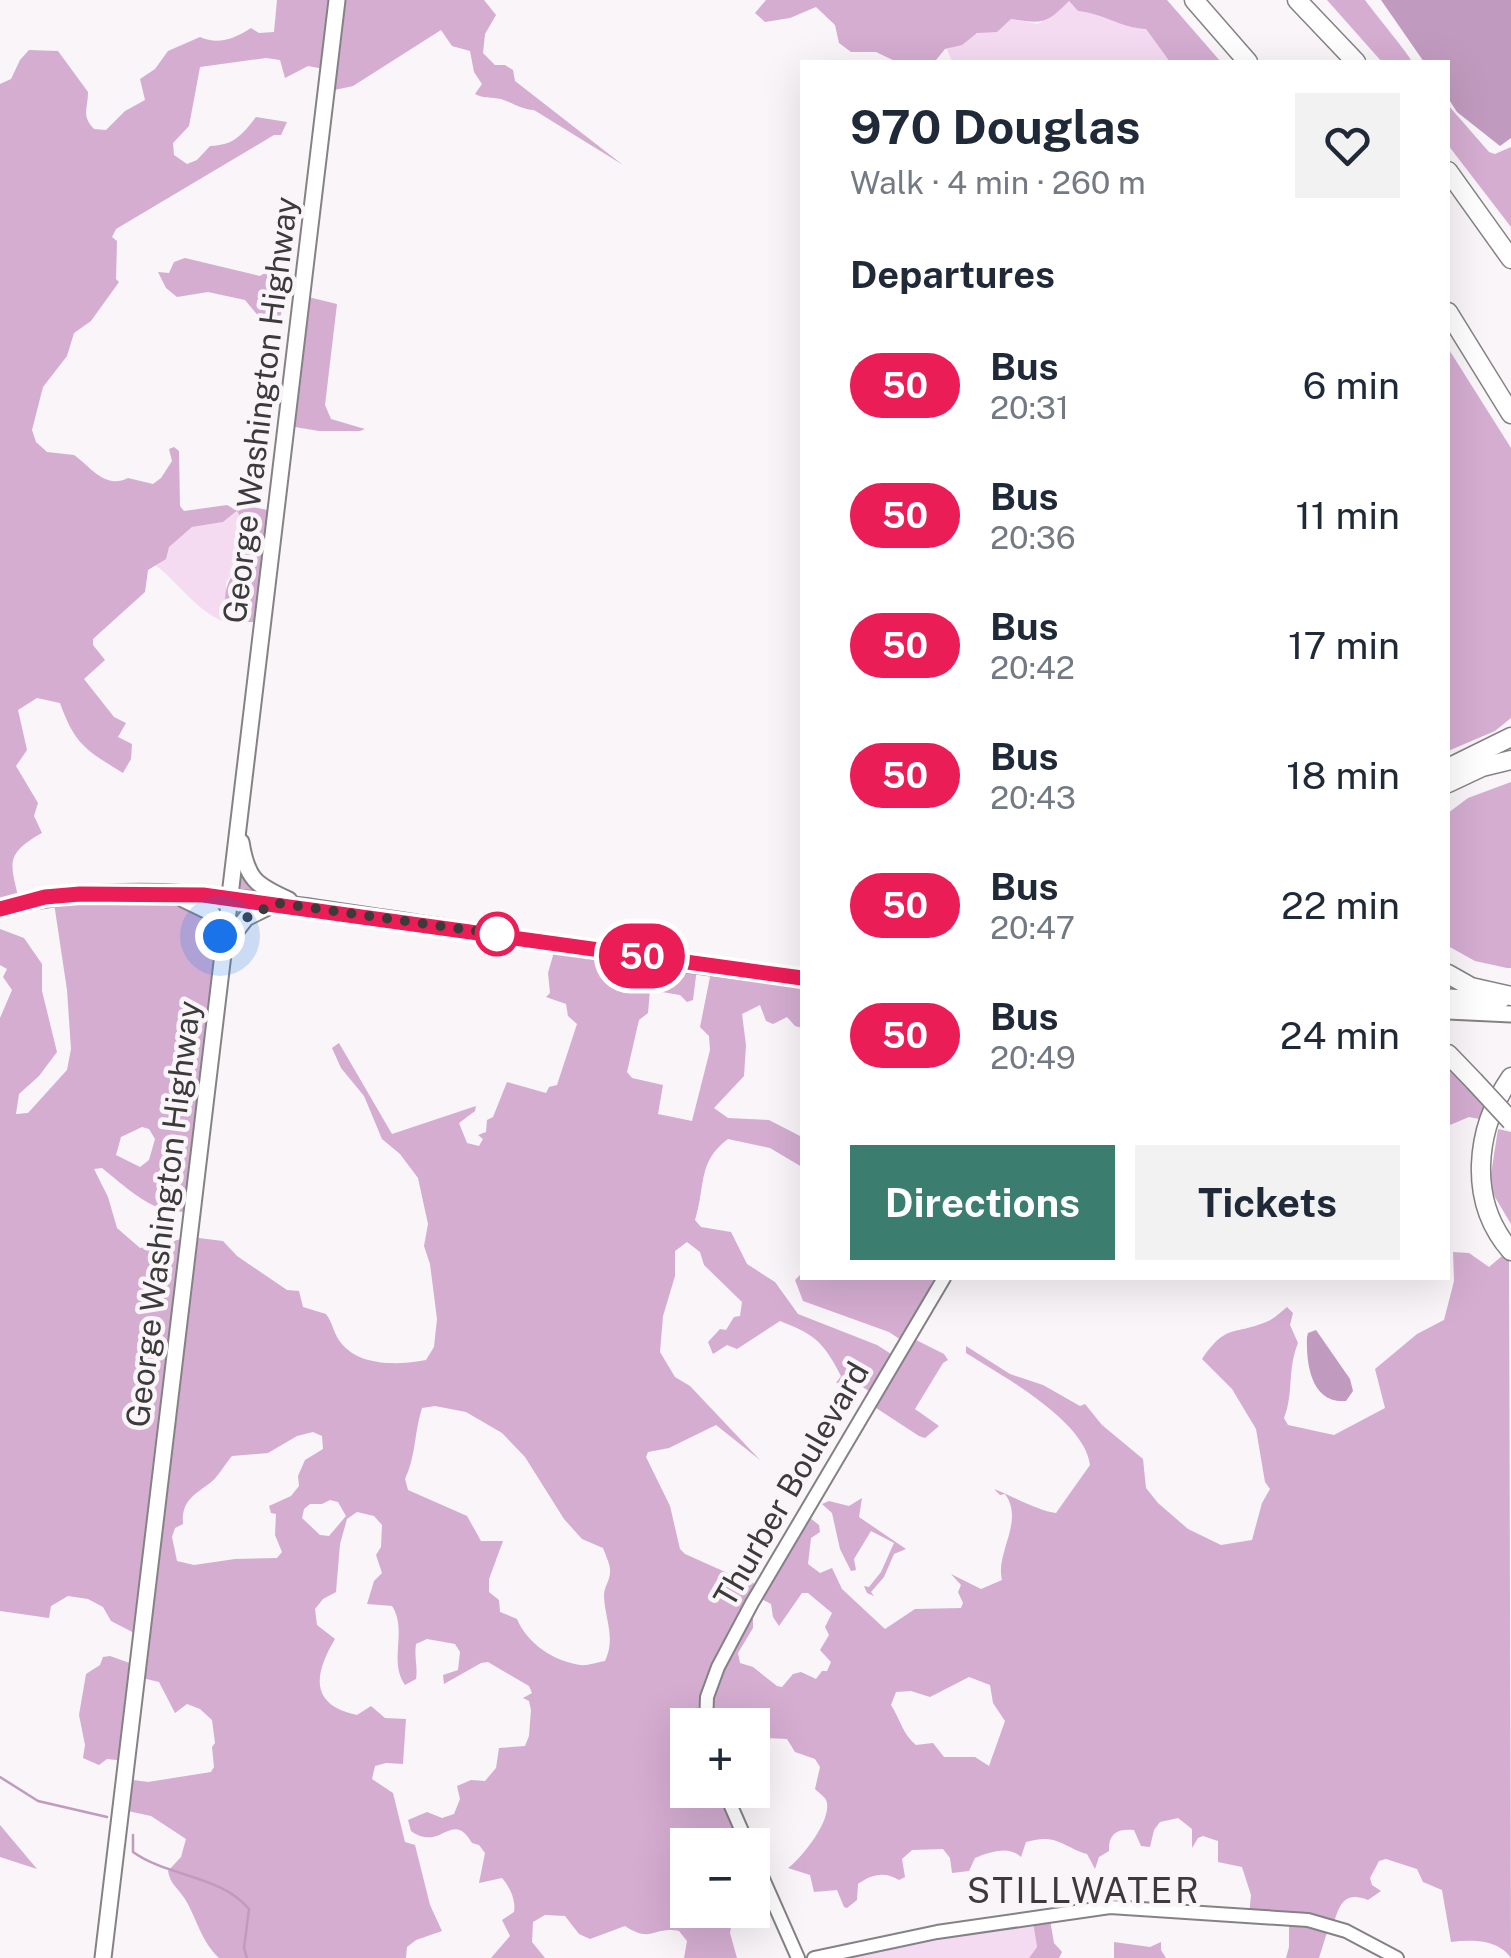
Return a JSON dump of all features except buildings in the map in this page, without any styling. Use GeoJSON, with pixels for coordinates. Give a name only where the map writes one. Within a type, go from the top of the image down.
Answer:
{"type":"FeatureCollection","features":[{"type":"Feature","properties":{"kind":"highway"},"geometry":{"type":"LineString","coordinates":[[1194,0],[1246,60]]}},
{"type":"Feature","properties":{"kind":"highway"},"geometry":{"type":"LineString","coordinates":[[1297,0],[1354,60]]}},
{"type":"Feature","properties":{"kind":"highway"},"geometry":{"type":"LineString","coordinates":[[1450,174],[1511,259]]}},
{"type":"Feature","properties":{"kind":"highway"},"geometry":{"type":"LineString","coordinates":[[1450,315],[1511,414]]}},
{"type":"Feature","properties":{"kind":"highway"},"geometry":{"type":"LineString","coordinates":[[1450,767],[1511,737]]}},
{"type":"Feature","properties":{"kind":"highway"},"geometry":{"type":"LineString","coordinates":[[1450,782],[1471,770],[1511,760]]}},
{"type":"Feature","properties":{"kind":"highway"},"geometry":{"type":"LineString","coordinates":[[1450,975],[1481,990],[1511,998]]}},
{"type":"Feature","properties":{"kind":"highway"},"geometry":{"type":"LineString","coordinates":[[1450,1056],[1511,1122]]}},
{"type":"Feature","properties":{"kind":"highway"},"geometry":{"type":"LineString","coordinates":[[1511,1077],[1488,1121],[1481,1168],[1488,1214],[1511,1251]]}},
{"type":"Feature","properties":{"kind":"main road","name":"George Washington Highway"},"geometry":{"type":"LineString","coordinates":[[103,1958],[337,0]]}},
{"type":"Feature","properties":{"kind":"main road"},"geometry":{"type":"LineString","coordinates":[[170,894],[201,888],[220,876],[233,851],[236,834]]}},
{"type":"Feature","properties":{"kind":"main road"},"geometry":{"type":"LineString","coordinates":[[236,834],[250,877],[273,893],[307,907]]}},
{"type":"Feature","properties":{"kind":"main road"},"geometry":{"type":"LineString","coordinates":[[170,894],[212,913],[218,923],[222,949]]}},
{"type":"Feature","properties":{"kind":"main road"},"geometry":{"type":"LineString","coordinates":[[0,910],[45,897],[228,897],[800,978]]}},
{"type":"Feature","properties":{"kind":"main road"},"geometry":{"type":"LineString","coordinates":[[222,949],[246,918],[276,903]]}},
{"type":"Feature","properties":{"kind":"main road"},"geometry":{"type":"LineString","coordinates":[[1450,998],[1511,998]]}},
{"type":"Feature","properties":{"kind":"main road"},"geometry":{"type":"LineString","coordinates":[[1450,1012],[1511,1014]]}},
{"type":"Feature","properties":{"kind":"street","name":"Thurber Boulevard"},"geometry":{"type":"LineString","coordinates":[[708,1708],[711,1682],[735,1635],[943,1280]]}},
{"type":"Feature","properties":{"kind":"street"},"geometry":{"type":"LineString","coordinates":[[770,1895],[798,1958]]}},
{"type":"Feature","properties":{"kind":"street"},"geometry":{"type":"LineString","coordinates":[[814,1958],[947,1930],[1110,1907],[1308,1920],[1346,1931],[1397,1958]]}},
{"type":"Feature","properties":{"kind":"shaded area"},"geometry":{"type":"Polygon","coordinates":[[[277,0],[484,0],[496,15],[485,34],[483,53],[495,65],[513,70],[515,81],[623,165],[534,110],[475,94],[482,84],[474,72],[470,51],[452,46],[441,30],[353,86],[330,91],[329,70],[308,66],[285,78],[280,60],[266,58],[200,67],[189,126],[173,143],[174,155],[187,164],[197,160],[210,146],[236,138],[256,117],[287,122],[281,135],[274,135],[116,229],[112,237],[117,241],[119,282],[91,321],[74,333],[67,356],[43,387],[32,430],[36,442],[47,452],[74,455],[112,481],[128,478],[153,484],[172,461],[169,449],[174,447],[179,451],[180,506],[184,511],[227,505],[238,511],[248,506],[277,512],[264,622],[227,622],[226,591],[240,563],[238,548],[245,524],[237,511],[223,522],[192,527],[169,547],[166,559],[148,570],[145,592],[93,639],[105,660],[84,679],[114,717],[126,723],[118,737],[132,744],[131,759],[123,773],[83,745],[60,703],[37,698],[18,710],[27,750],[16,766],[38,803],[34,816],[42,833],[15,856],[13,872],[20,906],[0,911],[0,84],[11,79],[29,50],[58,51],[88,92],[86,112],[90,124],[94,129],[106,130],[125,111],[145,100],[140,79],[155,69],[168,51],[200,37],[226,40],[251,28],[259,33],[274,32],[277,0]]]}},
{"type":"Feature","properties":{"kind":"shaded area"},"geometry":{"type":"Polygon","coordinates":[[[766,0],[1167,0],[1219,60],[1169,60],[1146,29],[1078,11],[1069,1],[1043,20],[1011,19],[997,32],[977,33],[962,45],[945,49],[936,60],[893,60],[876,52],[851,52],[839,43],[835,25],[816,7],[790,18],[765,22],[755,13],[766,0]]]}},
{"type":"Feature","properties":{"kind":"shaded area"},"geometry":{"type":"Polygon","coordinates":[[[1327,0],[1365,0],[1411,60],[1380,60],[1327,0]]]}},
{"type":"Feature","properties":{"kind":"shaded area"},"geometry":{"type":"Polygon","coordinates":[[[1381,0],[1511,0],[1511,138],[1500,146],[1457,112],[1450,101],[1450,60],[1423,60],[1381,0]]]}},
{"type":"Feature","properties":{"kind":"shaded area"},"geometry":{"type":"Polygon","coordinates":[[[1069,1],[1078,11],[1146,29],[1169,60],[951,60],[947,49],[1011,19],[1038,24],[1069,1]]]}},
{"type":"Feature","properties":{"kind":"shaded area"},"geometry":{"type":"Polygon","coordinates":[[[1450,107],[1489,152],[1495,154],[1511,147],[1511,227],[1450,148],[1450,107]]]}},
{"type":"Feature","properties":{"kind":"shaded area"},"geometry":{"type":"Polygon","coordinates":[[[185,258],[260,276],[273,268],[283,274],[286,299],[279,320],[260,318],[245,300],[208,292],[177,297],[166,288],[158,272],[169,273],[174,262],[185,258]]]}},
{"type":"Feature","properties":{"kind":"shaded area"},"geometry":{"type":"Polygon","coordinates":[[[304,296],[337,304],[325,405],[331,419],[365,429],[319,431],[289,426],[304,296]]]}},
{"type":"Feature","properties":{"kind":"shaded area"},"geometry":{"type":"Polygon","coordinates":[[[1450,351],[1511,448],[1511,718],[1495,731],[1450,750],[1450,351]]]}},
{"type":"Feature","properties":{"kind":"shaded area"},"geometry":{"type":"Polygon","coordinates":[[[238,511],[246,524],[238,548],[240,563],[226,582],[227,622],[209,614],[155,565],[165,559],[168,547],[192,527],[223,522],[238,511]]]}},
{"type":"Feature","properties":{"kind":"shaded area"},"geometry":{"type":"Polygon","coordinates":[[[1511,782],[1511,968],[1475,961],[1450,947],[1450,812],[1468,798],[1511,782]]]}},
{"type":"Feature","properties":{"kind":"shaded area"},"geometry":{"type":"Polygon","coordinates":[[[236,851],[271,892],[225,950],[193,1209],[181,1212],[156,1207],[102,1168],[94,1169],[117,1228],[140,1248],[191,1237],[223,1241],[237,1256],[287,1290],[299,1291],[303,1307],[326,1314],[349,1351],[369,1360],[404,1363],[426,1360],[434,1347],[437,1319],[424,1246],[428,1224],[418,1178],[400,1154],[382,1139],[364,1096],[341,1068],[332,1048],[339,1043],[392,1134],[476,1106],[459,1123],[467,1143],[479,1146],[483,1139],[478,1135],[486,1132],[487,1120],[493,1117],[507,1082],[546,1093],[549,1087],[557,1085],[577,1024],[568,1016],[566,1004],[546,997],[550,993],[548,973],[556,945],[697,968],[693,1000],[687,1002],[680,995],[650,990],[648,1013],[639,1020],[627,1072],[632,1078],[663,1085],[658,1114],[692,1121],[710,1050],[709,1036],[700,1027],[712,967],[800,977],[800,1027],[787,1017],[773,1024],[766,1021],[760,1005],[742,1014],[744,1076],[714,1108],[728,1118],[769,1120],[800,1136],[800,1166],[770,1148],[728,1139],[711,1156],[695,1220],[701,1227],[731,1232],[747,1264],[775,1282],[798,1314],[877,1345],[896,1357],[904,1342],[889,1332],[803,1301],[795,1280],[800,1275],[800,1280],[942,1280],[910,1337],[944,1354],[948,1360],[915,1409],[939,1426],[925,1438],[919,1436],[870,1404],[873,1394],[860,1385],[836,1383],[841,1376],[823,1347],[801,1330],[780,1321],[737,1349],[727,1345],[713,1354],[708,1342],[720,1329],[726,1330],[734,1317],[740,1316],[742,1302],[704,1265],[700,1252],[687,1242],[675,1251],[675,1276],[663,1316],[660,1352],[675,1377],[690,1386],[760,1460],[716,1425],[669,1448],[648,1452],[646,1457],[670,1506],[680,1549],[685,1554],[732,1575],[740,1572],[759,1588],[805,1514],[819,1525],[820,1532],[811,1538],[808,1564],[820,1573],[832,1568],[842,1589],[885,1629],[915,1609],[961,1608],[961,1585],[951,1574],[981,1589],[1002,1580],[1002,1559],[1012,1515],[1005,1494],[994,1489],[1056,1513],[1090,1465],[1085,1448],[1057,1415],[966,1353],[966,1346],[1010,1374],[1043,1385],[1080,1406],[1085,1404],[1102,1425],[1143,1459],[1146,1488],[1188,1529],[1221,1545],[1252,1540],[1270,1489],[1265,1482],[1256,1429],[1232,1389],[1202,1359],[1218,1340],[1269,1321],[1287,1307],[1293,1313],[1290,1325],[1298,1343],[1284,1418],[1288,1425],[1334,1435],[1385,1408],[1375,1369],[1417,1334],[1444,1320],[1454,1281],[1453,1252],[1469,1253],[1489,1267],[1509,1250],[1511,1958],[1500,1947],[1485,1942],[1451,1942],[1442,1890],[1423,1882],[1417,1869],[1386,1859],[1379,1861],[1370,1878],[1381,1891],[1368,1900],[1353,1897],[1344,1901],[1329,1926],[1319,1958],[1286,1958],[1289,1919],[1249,1916],[1251,1895],[1242,1867],[1218,1862],[1218,1841],[1203,1836],[1192,1848],[1192,1829],[1178,1818],[1160,1822],[1150,1847],[1141,1846],[1134,1830],[1115,1833],[1109,1851],[1099,1857],[1095,1869],[1087,1854],[1045,1839],[1026,1842],[1021,1857],[1011,1851],[993,1852],[975,1858],[969,1871],[952,1873],[950,1858],[943,1849],[912,1850],[902,1859],[905,1877],[868,1878],[858,1884],[857,1900],[847,1908],[837,1890],[814,1892],[810,1875],[788,1868],[821,1827],[827,1808],[826,1800],[815,1789],[820,1767],[815,1759],[795,1752],[787,1739],[770,1738],[770,1708],[670,1708],[670,1808],[732,1808],[741,1828],[670,1828],[670,1928],[731,1928],[737,1958],[684,1958],[687,1941],[679,1931],[641,1934],[625,1926],[590,1939],[579,1934],[565,1916],[545,1915],[533,1922],[532,1942],[545,1958],[491,1958],[510,1936],[502,1920],[514,1912],[508,1885],[502,1878],[479,1883],[485,1853],[465,1833],[458,1829],[421,1836],[411,1831],[408,1820],[427,1812],[442,1818],[454,1814],[460,1799],[457,1786],[471,1780],[485,1781],[496,1768],[499,1748],[525,1746],[531,1710],[529,1701],[523,1698],[532,1693],[529,1686],[488,1662],[444,1684],[443,1675],[458,1670],[460,1652],[455,1644],[427,1639],[416,1644],[416,1679],[405,1685],[398,1666],[398,1625],[392,1606],[367,1604],[374,1581],[382,1573],[376,1555],[381,1547],[382,1525],[374,1516],[357,1512],[347,1519],[340,1544],[336,1592],[315,1609],[317,1625],[335,1639],[323,1664],[320,1686],[330,1704],[341,1710],[357,1715],[371,1706],[385,1718],[406,1719],[403,1764],[375,1766],[372,1779],[393,1793],[405,1842],[415,1845],[430,1905],[442,1931],[416,1940],[407,1947],[406,1958],[219,1958],[169,1875],[168,1871],[181,1857],[186,1839],[151,1816],[123,1810],[126,1779],[148,1782],[211,1772],[215,1743],[212,1720],[187,1704],[175,1713],[159,1682],[138,1677],[127,1761],[107,1759],[99,1765],[83,1758],[85,1745],[79,1715],[86,1674],[100,1665],[103,1657],[138,1666],[142,1637],[111,1621],[103,1607],[88,1599],[68,1596],[51,1606],[49,1618],[0,1611],[0,1018],[12,990],[3,977],[7,969],[0,965],[0,929],[24,938],[42,964],[42,991],[57,1052],[19,1094],[16,1114],[28,1113],[67,1070],[71,1049],[54,903],[230,897],[236,851]],[[142,1127],[121,1137],[116,1155],[140,1167],[149,1160],[155,1139],[149,1129],[142,1127]],[[435,1406],[422,1408],[405,1479],[408,1490],[467,1516],[481,1541],[503,1541],[489,1579],[489,1592],[499,1600],[500,1612],[517,1619],[534,1643],[570,1663],[605,1661],[610,1637],[604,1596],[610,1569],[603,1548],[582,1539],[564,1519],[525,1457],[502,1433],[466,1412],[435,1406]],[[313,1432],[297,1436],[268,1453],[232,1456],[184,1510],[183,1524],[175,1528],[172,1537],[177,1561],[194,1565],[277,1558],[282,1552],[275,1535],[276,1514],[271,1513],[269,1506],[291,1496],[299,1486],[298,1476],[305,1460],[323,1449],[322,1436],[313,1432]],[[330,1500],[304,1509],[302,1518],[320,1535],[329,1536],[346,1516],[338,1502],[330,1500]],[[802,1593],[779,1626],[771,1604],[756,1596],[746,1614],[753,1619],[753,1628],[738,1653],[740,1663],[753,1667],[777,1686],[782,1687],[793,1674],[801,1672],[816,1679],[831,1662],[820,1650],[829,1635],[825,1627],[832,1613],[808,1593],[802,1593]],[[969,1677],[930,1697],[911,1691],[896,1692],[891,1705],[916,1745],[933,1743],[944,1757],[975,1757],[989,1766],[1005,1721],[993,1703],[990,1685],[969,1677]]]}},
{"type":"Feature","properties":{"kind":"shaded area"},"geometry":{"type":"Polygon","coordinates":[[[1450,1058],[1495,1106],[1489,1121],[1469,1117],[1450,1125],[1450,1058]]]}},
{"type":"Feature","properties":{"kind":"shaded area"},"geometry":{"type":"Polygon","coordinates":[[[1498,1129],[1511,1132],[1511,1224],[1489,1187],[1498,1129]]]}},
{"type":"Feature","properties":{"kind":"shaded area"},"geometry":{"type":"Polygon","coordinates":[[[1316,1330],[1350,1379],[1353,1391],[1346,1401],[1325,1396],[1313,1380],[1307,1337],[1316,1330]]]}},
{"type":"Feature","properties":{"kind":"shaded area"},"geometry":{"type":"Polygon","coordinates":[[[862,1498],[859,1517],[906,1549],[894,1554],[884,1577],[871,1592],[874,1596],[864,1586],[869,1587],[881,1572],[894,1543],[871,1531],[854,1559],[856,1570],[851,1571],[840,1549],[832,1513],[822,1504],[829,1501],[849,1506],[862,1498]]]}},
{"type":"Feature","properties":{"kind":"shaded area"},"geometry":{"type":"Polygon","coordinates":[[[0,1825],[37,1869],[0,1857],[0,1825]]]}},
{"type":"Feature","properties":{"kind":"shaded area"},"geometry":{"type":"Polygon","coordinates":[[[1049,1914],[1054,1943],[1062,1952],[1059,1958],[1029,1958],[1037,1947],[1032,1916],[1049,1914]]]}},
{"type":"Feature","properties":{"kind":"shaded area"},"geometry":{"type":"Polygon","coordinates":[[[1032,1916],[1037,1947],[1029,1958],[820,1958],[1032,1916]]]}},
{"type":"Feature","properties":{"kind":"shaded area"},"geometry":{"type":"Polygon","coordinates":[[[1114,1942],[1150,1947],[1161,1942],[1166,1958],[1114,1958],[1114,1942]]]}},
{"type":"Feature","properties":{"kind":"waterway"},"geometry":{"type":"LineString","coordinates":[[0,1777],[38,1801],[107,1817]]}},
{"type":"Feature","properties":{"kind":"waterway"},"geometry":{"type":"LineString","coordinates":[[133,1835],[133,1852],[224,1889],[249,1909],[244,1948],[247,1958]]}},
{"type":"Feature","properties":{"kind":"bus line","name":"50"},"geometry":{"type":"LineString","coordinates":[[0,909],[45,897],[80,894],[203,895],[800,978]]}},
{"type":"Feature","properties":{"kind":"district","name":"STILLWATER"},"geometry":{"type":"Point","coordinates":[1084,1890]}},
{"type":"Feature","properties":{"kind":"route"},"geometry":{"type":"LineString","coordinates":[[220,936],[222,949],[246,918],[276,903],[497,934]]}}]}
